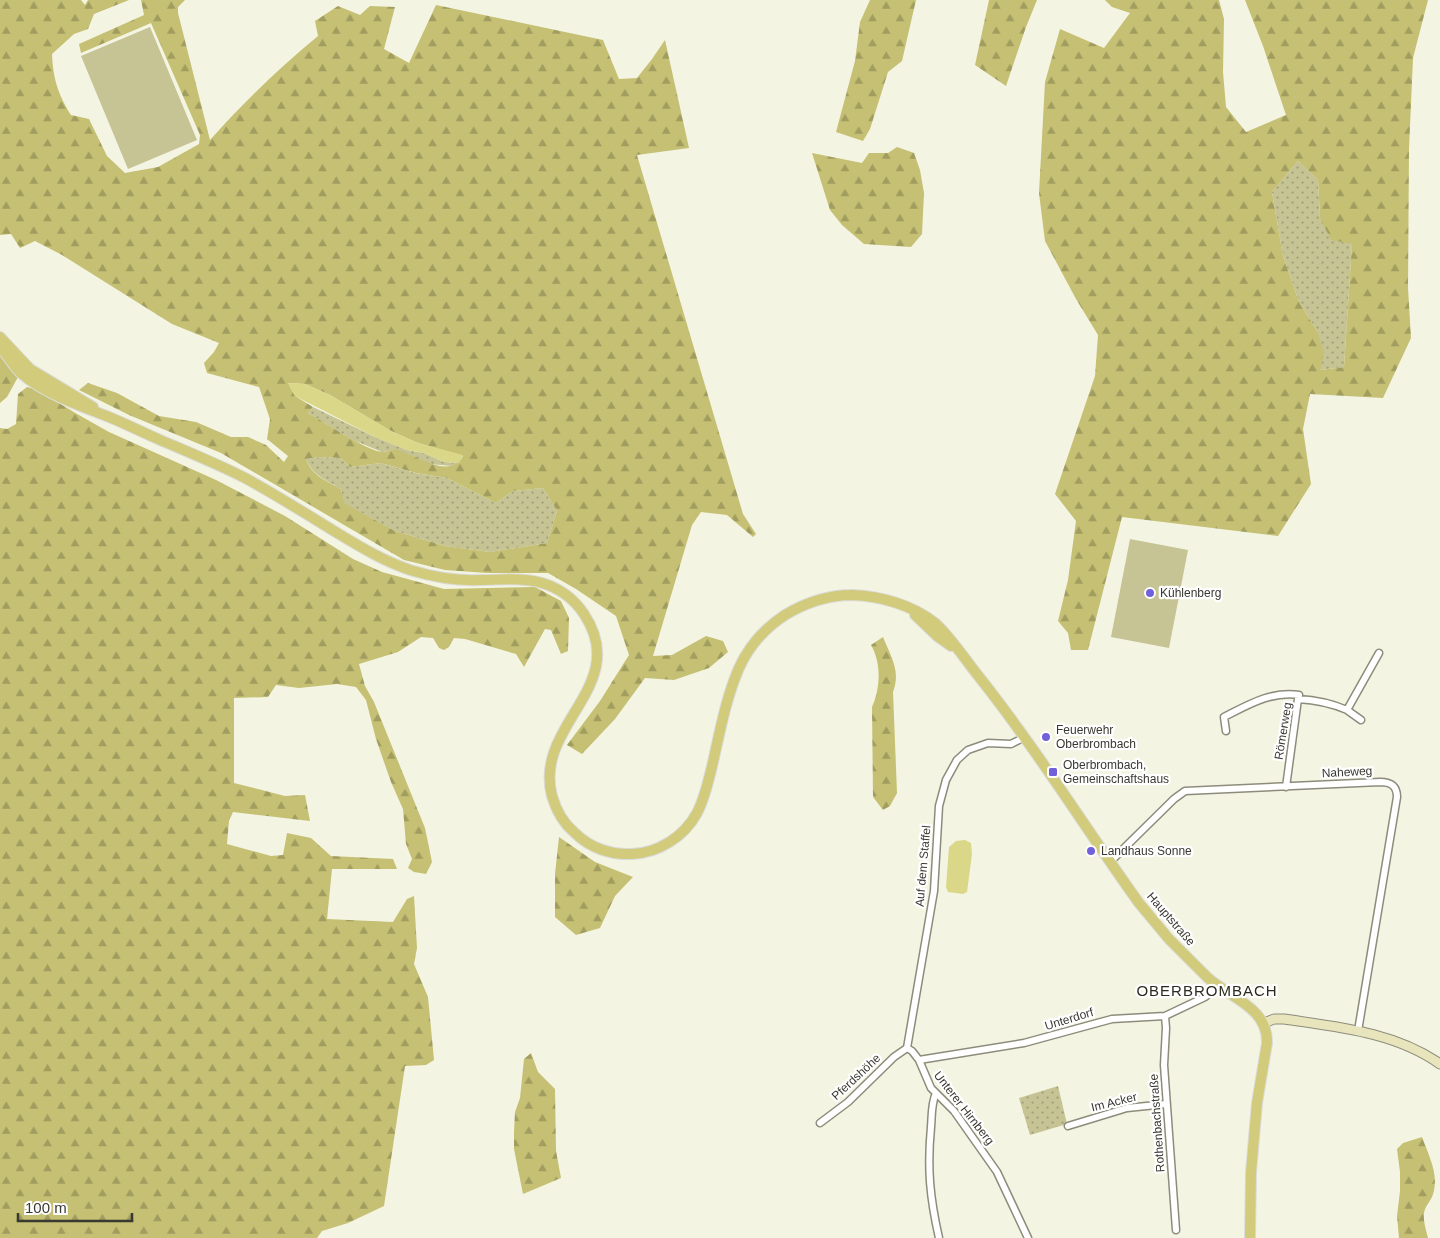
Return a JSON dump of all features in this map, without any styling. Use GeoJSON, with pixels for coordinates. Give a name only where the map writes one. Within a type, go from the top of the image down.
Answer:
{"type":"FeatureCollection","features":[{"type":"Feature","properties":{"kind":"main road"},"geometry":{"type":"LineString","coordinates":[[0,337],[30,369],[109,417]]}},
{"type":"Feature","properties":{"kind":"main road"},"geometry":{"type":"LineString","coordinates":[[0,346],[19,371],[27,378],[70,402],[109,417]]}},
{"type":"Feature","properties":{"kind":"main road","name":"Hauptstraße"},"geometry":{"type":"LineString","coordinates":[[109,417],[230,471],[268,491],[368,551],[397,565],[445,578],[476,580],[520,579],[533,581],[554,588],[574,602],[588,622],[593,634],[597,658],[592,683],[558,738],[554,749],[549,775],[550,788],[554,802],[567,826],[588,844],[615,853],[629,854],[656,849],[674,839],[697,813],[708,782],[727,704],[738,670],[753,645],[776,621],[793,610],[818,600],[855,595],[898,603],[924,616],[945,633],[995,698],[1156,924],[1218,986],[1251,1008],[1264,1023]]}},
{"type":"Feature","properties":{"kind":"main road"},"geometry":{"type":"LineString","coordinates":[[1250,1238],[1249,1223],[1257,1104],[1267,1043],[1264,1023]]}},
{"type":"Feature","properties":{"kind":"street"},"geometry":{"type":"LineString","coordinates":[[1348,710],[1379,653]]}},
{"type":"Feature","properties":{"kind":"street"},"geometry":{"type":"LineString","coordinates":[[1226,731],[1224,717],[1259,699],[1286,693],[1298,695],[1298,699]]}},
{"type":"Feature","properties":{"kind":"street","name":"Römerweg"},"geometry":{"type":"LineString","coordinates":[[1286,787],[1298,699],[1316,700],[1348,710],[1361,720]]}},
{"type":"Feature","properties":{"kind":"street","name":"Auf dem Staffel"},"geometry":{"type":"LineString","coordinates":[[907,1048],[934,891],[939,806],[946,780],[957,760],[968,750],[988,743],[1011,744],[1023,738]]}},
{"type":"Feature","properties":{"kind":"street","name":"Naheweg"},"geometry":{"type":"LineString","coordinates":[[1110,862],[1174,799],[1185,791],[1386,782],[1392,784],[1397,791],[1358,1031]]}},
{"type":"Feature","properties":{"kind":"street","name":"Unterdorf"},"geometry":{"type":"LineString","coordinates":[[919,1060],[1024,1043],[1112,1019],[1165,1016],[1205,997],[1218,986]]}},
{"type":"Feature","properties":{"kind":"street","name":"Rothenbachstraße"},"geometry":{"type":"LineString","coordinates":[[1165,1016],[1166,1104],[1176,1230]]}},
{"type":"Feature","properties":{"kind":"street"},"geometry":{"type":"LineString","coordinates":[[1264,1023],[1274,1019],[1284,1019],[1358,1031],[1389,1039],[1426,1055],[1440,1064]]}},
{"type":"Feature","properties":{"kind":"street","name":"Unterer Hirnberg"},"geometry":{"type":"LineString","coordinates":[[907,1048],[919,1060],[929,1084],[961,1121],[997,1172],[1028,1238]]}},
{"type":"Feature","properties":{"kind":"street","name":"Pferdshöhe"},"geometry":{"type":"LineString","coordinates":[[820,1123],[848,1102],[894,1056],[907,1048]]}},
{"type":"Feature","properties":{"kind":"street"},"geometry":{"type":"LineString","coordinates":[[936,1093],[932,1106],[928,1176],[931,1203],[939,1238]]}},
{"type":"Feature","properties":{"kind":"street","name":"Im Acker"},"geometry":{"type":"LineString","coordinates":[[1068,1126],[1127,1108],[1166,1104]]}},
{"type":"Feature","properties":{"kind":"shaded area"},"geometry":{"type":"Polygon","coordinates":[[[150,27],[197,140],[128,169],[81,56],[150,27]]]}},
{"type":"Feature","properties":{"kind":"shaded area"},"geometry":{"type":"Polygon","coordinates":[[[1298,161],[1318,180],[1320,218],[1352,244],[1344,367],[1320,370],[1317,331],[1299,302],[1283,256],[1272,192],[1298,161]]]}},
{"type":"Feature","properties":{"kind":"shaded area"},"geometry":{"type":"Polygon","coordinates":[[[288,383],[305,384],[330,395],[391,431],[418,443],[463,455],[459,463],[444,462],[424,453],[407,450],[375,437],[295,396],[288,383]]]}},
{"type":"Feature","properties":{"kind":"shaded area"},"geometry":{"type":"Polygon","coordinates":[[[313,407],[407,450],[424,453],[444,462],[459,463],[452,466],[429,464],[396,450],[382,452],[353,440],[308,413],[313,407]]]}},
{"type":"Feature","properties":{"kind":"shaded area"},"geometry":{"type":"Polygon","coordinates":[[[320,457],[341,458],[350,467],[381,463],[415,473],[447,478],[496,503],[513,491],[543,488],[557,511],[547,543],[490,552],[445,546],[395,531],[343,503],[341,489],[316,474],[306,459],[320,457]]]}},
{"type":"Feature","properties":{"kind":"shaded area","name":"Kühlenberg"},"geometry":{"type":"Polygon","coordinates":[[[1130,539],[1188,550],[1169,648],[1111,637],[1130,539]]]}},
{"type":"Feature","properties":{"kind":"shaded area"},"geometry":{"type":"Polygon","coordinates":[[[965,840],[971,843],[972,854],[967,892],[963,894],[948,892],[946,887],[949,847],[956,841],[965,840]]]}},
{"type":"Feature","properties":{"kind":"shaded area"},"geometry":{"type":"Polygon","coordinates":[[[1058,1086],[1067,1124],[1030,1135],[1019,1098],[1058,1086]]]}},
{"type":"Feature","properties":{"kind":"green space"},"geometry":{"type":"Polygon","coordinates":[[[0,0],[81,0],[85,5],[88,0],[129,0],[94,14],[88,29],[74,34],[52,54],[57,86],[71,115],[89,119],[107,156],[125,173],[158,167],[199,144],[200,135],[151,23],[81,53],[79,44],[144,15],[141,0],[185,0],[178,7],[178,13],[210,140],[289,60],[318,36],[315,21],[338,6],[360,15],[370,6],[395,7],[384,49],[409,63],[436,5],[603,40],[619,79],[637,78],[665,40],[689,148],[637,155],[743,514],[756,534],[753,537],[727,515],[701,512],[692,525],[653,656],[672,655],[706,636],[723,641],[728,652],[709,668],[674,680],[645,678],[615,719],[582,754],[567,745],[600,701],[629,655],[616,616],[548,573],[487,573],[445,570],[404,560],[221,453],[129,415],[79,390],[88,383],[117,393],[159,416],[196,422],[231,437],[248,437],[266,445],[284,462],[288,456],[267,439],[270,419],[259,387],[207,373],[204,363],[219,343],[172,324],[62,255],[35,241],[20,248],[11,234],[0,235],[0,0]],[[288,383],[295,396],[313,407],[308,413],[367,447],[383,452],[398,450],[423,461],[442,466],[450,466],[457,463],[463,456],[418,443],[391,431],[330,395],[305,384],[288,383]],[[320,457],[306,459],[316,474],[341,489],[344,503],[395,531],[445,546],[490,552],[547,543],[557,511],[543,488],[513,491],[496,503],[447,478],[416,473],[381,463],[350,467],[341,458],[320,457]]]}},
{"type":"Feature","properties":{"kind":"green space"},"geometry":{"type":"Polygon","coordinates":[[[870,0],[916,0],[902,61],[888,72],[870,129],[863,141],[836,132],[855,61],[860,22],[870,0]]]}},
{"type":"Feature","properties":{"kind":"green space"},"geometry":{"type":"Polygon","coordinates":[[[989,0],[1037,0],[1006,86],[975,65],[989,0]]]}},
{"type":"Feature","properties":{"kind":"green space"},"geometry":{"type":"Polygon","coordinates":[[[1105,0],[1219,0],[1224,19],[1223,72],[1226,107],[1246,132],[1286,115],[1263,46],[1245,0],[1428,0],[1413,58],[1409,149],[1408,288],[1411,338],[1383,398],[1310,394],[1303,429],[1311,484],[1278,536],[1122,517],[1088,650],[1071,650],[1068,633],[1058,621],[1068,580],[1076,521],[1055,494],[1095,376],[1098,335],[1045,241],[1039,193],[1045,82],[1060,29],[1104,48],[1130,13],[1112,7],[1105,0]],[[1298,161],[1272,192],[1283,256],[1299,302],[1317,331],[1324,353],[1320,370],[1344,367],[1352,244],[1331,240],[1320,218],[1318,180],[1298,161]]]}},
{"type":"Feature","properties":{"kind":"green space"},"geometry":{"type":"Polygon","coordinates":[[[897,147],[914,153],[920,170],[924,193],[922,234],[911,247],[864,244],[842,225],[830,210],[812,153],[862,163],[869,153],[888,153],[897,147]]]}},
{"type":"Feature","properties":{"kind":"green space"},"geometry":{"type":"Polygon","coordinates":[[[0,355],[18,377],[7,397],[0,403],[0,355]]]}},
{"type":"Feature","properties":{"kind":"green space"},"geometry":{"type":"Polygon","coordinates":[[[27,387],[36,389],[109,432],[216,480],[285,516],[353,559],[382,572],[444,589],[535,587],[561,601],[569,618],[568,651],[561,654],[551,630],[545,629],[524,667],[516,654],[465,639],[454,638],[449,647],[444,650],[439,648],[433,638],[421,637],[398,652],[359,664],[365,686],[374,702],[425,828],[432,862],[426,874],[414,872],[408,868],[412,859],[406,844],[403,809],[376,739],[366,700],[356,687],[337,684],[299,688],[276,685],[268,697],[234,698],[234,783],[285,796],[305,795],[310,821],[233,812],[229,821],[227,844],[271,856],[283,855],[287,833],[311,838],[331,856],[393,859],[397,869],[332,869],[327,919],[393,922],[407,899],[414,896],[417,948],[414,964],[428,997],[434,1060],[426,1065],[405,1066],[384,1206],[348,1223],[322,1231],[317,1238],[0,1238],[0,428],[7,429],[16,424],[18,394],[27,387]]]}},
{"type":"Feature","properties":{"kind":"green space"},"geometry":{"type":"Polygon","coordinates":[[[883,637],[892,658],[896,677],[893,692],[897,793],[890,806],[883,810],[873,797],[872,707],[877,692],[879,676],[875,652],[871,645],[883,637]]]}},
{"type":"Feature","properties":{"kind":"green space"},"geometry":{"type":"Polygon","coordinates":[[[559,837],[595,862],[633,877],[615,896],[600,928],[576,935],[555,917],[555,874],[559,837]]]}},
{"type":"Feature","properties":{"kind":"green space"},"geometry":{"type":"Polygon","coordinates":[[[531,1053],[538,1072],[555,1089],[556,1151],[561,1178],[523,1194],[514,1149],[515,1112],[520,1098],[524,1059],[531,1053]]]}},
{"type":"Feature","properties":{"kind":"green space"},"geometry":{"type":"Polygon","coordinates":[[[1422,1137],[1435,1177],[1433,1193],[1424,1214],[1428,1238],[1399,1238],[1397,1216],[1400,1172],[1397,1149],[1403,1143],[1422,1137]]]}},
{"type":"Feature","properties":{"kind":"place","name":"Kühlenberg"},"geometry":{"type":"Point","coordinates":[1150,593]}},
{"type":"Feature","properties":{"kind":"place","name":"Feuerwehr Oberbrombach"},"geometry":{"type":"Point","coordinates":[1046,737]}},
{"type":"Feature","properties":{"kind":"place","name":"Oberbrombach, Gemeinschaftshaus"},"geometry":{"type":"Point","coordinates":[1053,772]}},
{"type":"Feature","properties":{"kind":"place","name":"Landhaus Sonne"},"geometry":{"type":"Point","coordinates":[1091,851]}},
{"type":"Feature","properties":{"kind":"district","name":"OBERBROMBACH"},"geometry":{"type":"Point","coordinates":[1207,990]}}]}
